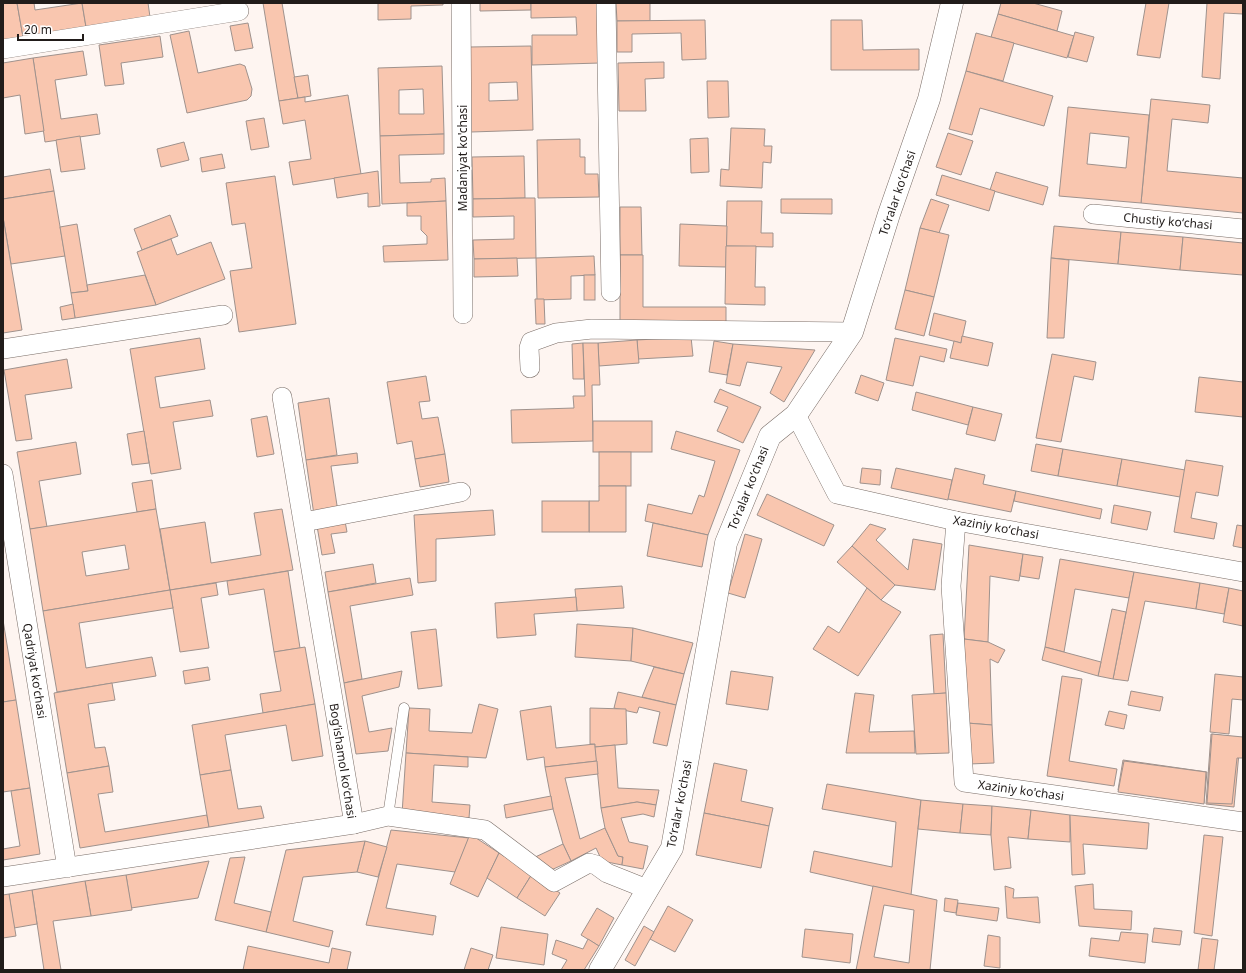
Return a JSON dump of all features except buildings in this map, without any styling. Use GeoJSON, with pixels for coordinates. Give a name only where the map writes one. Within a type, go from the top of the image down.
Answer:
{"type":"FeatureCollection","features":[{"type":"Feature","properties":{"kind":"street","name":"Madaniyat ko'chasi"},"geometry":{"type":"LineString","coordinates":[[461,3],[463,314]]}},
{"type":"Feature","properties":{"kind":"street"},"geometry":{"type":"LineString","coordinates":[[606,3],[610,292]]}},
{"type":"Feature","properties":{"kind":"street","name":"Toʻralar koʻchasi"},"geometry":{"type":"LineString","coordinates":[[600,970],[672,848],[726,543],[770,436],[796,415],[852,332],[889,214],[930,99],[952,3]]}},
{"type":"Feature","properties":{"kind":"street"},"geometry":{"type":"LineString","coordinates":[[3,48],[239,11]]}},
{"type":"Feature","properties":{"kind":"street","name":"Chustiy koʻchasi"},"geometry":{"type":"LineString","coordinates":[[1093,214],[1243,228]]}},
{"type":"Feature","properties":{"kind":"street"},"geometry":{"type":"LineString","coordinates":[[3,349],[223,315]]}},
{"type":"Feature","properties":{"kind":"street"},"geometry":{"type":"LineString","coordinates":[[530,368],[529,348],[531,342],[556,333],[592,330],[852,332]]}},
{"type":"Feature","properties":{"kind":"street","name":"Bogʻishamol koʻchasi"},"geometry":{"type":"LineString","coordinates":[[3,877],[354,824],[282,397]]}},
{"type":"Feature","properties":{"kind":"street","name":"Xaziniy koʻchasi"},"geometry":{"type":"LineString","coordinates":[[796,415],[837,494],[956,521],[1243,572]]}},
{"type":"Feature","properties":{"kind":"street","name":"Qadriyat koʻchasi"},"geometry":{"type":"LineString","coordinates":[[3,474],[67,868]]}},
{"type":"Feature","properties":{"kind":"street"},"geometry":{"type":"LineString","coordinates":[[304,522],[461,492]]}},
{"type":"Feature","properties":{"kind":"street","name":"Xaziniy ko'chasi"},"geometry":{"type":"LineString","coordinates":[[956,521],[951,586],[964,782],[1243,822]]}},
{"type":"Feature","properties":{"kind":"street"},"geometry":{"type":"LineString","coordinates":[[354,824],[388,816],[485,830],[554,882],[588,863],[596,865],[607,873],[647,889]]}},
{"type":"Feature","properties":{"kind":"lane"},"geometry":{"type":"LineString","coordinates":[[388,816],[404,708]]}}]}
